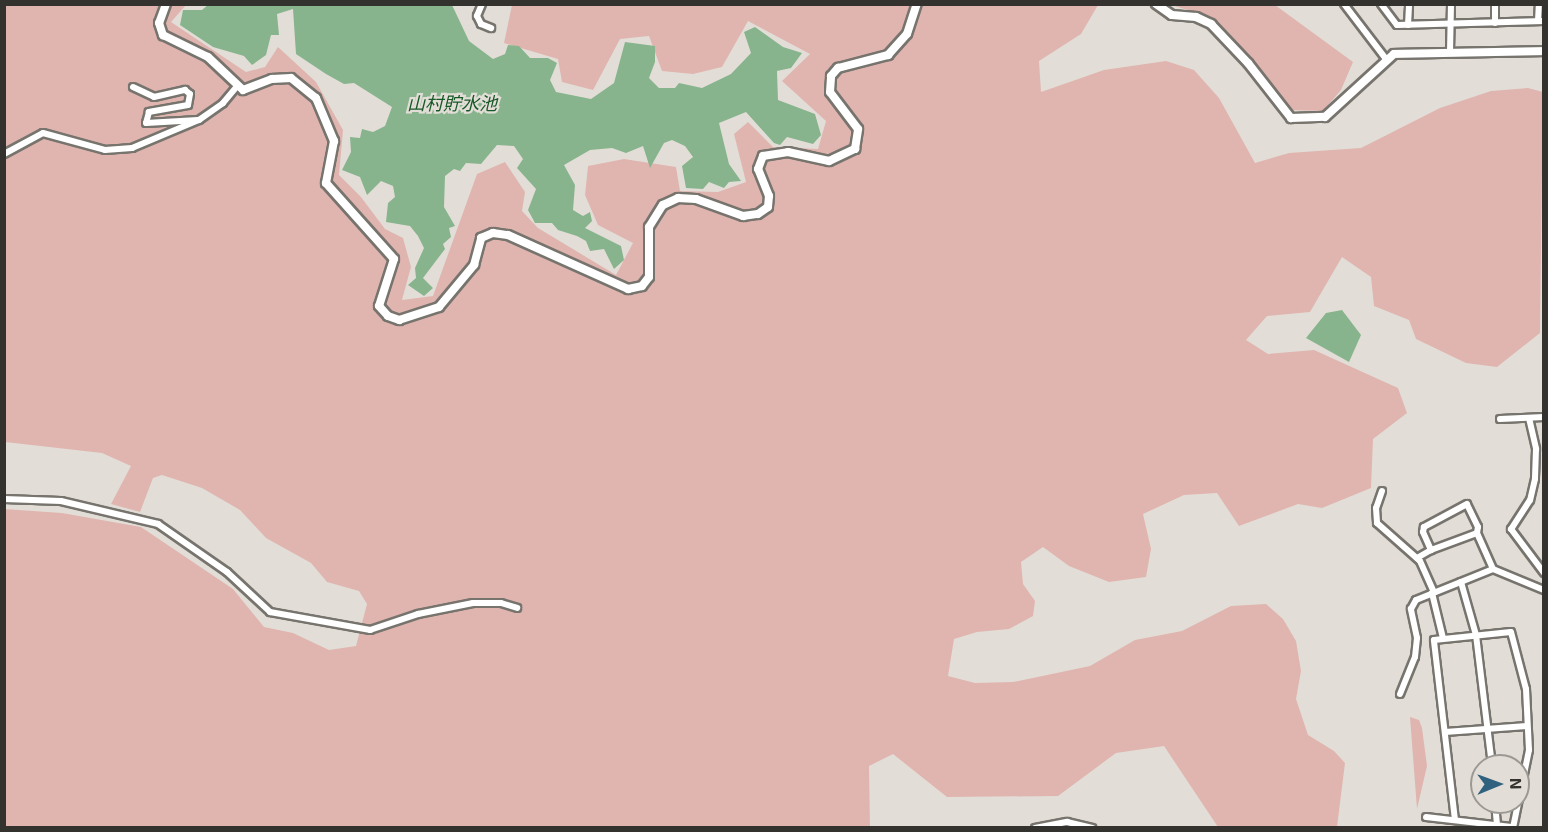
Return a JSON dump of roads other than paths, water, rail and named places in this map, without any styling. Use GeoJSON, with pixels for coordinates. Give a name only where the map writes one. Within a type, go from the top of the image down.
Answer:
{"type":"FeatureCollection","features":[{"type":"Feature","properties":{"kind":"street"},"geometry":{"type":"LineString","coordinates":[[166,4],[159,23],[163,35],[208,57],[243,90],[272,79],[291,78],[316,98],[334,141],[326,183],[394,259],[379,301],[382,312],[399,320],[410,319],[439,307],[459,287],[474,265],[481,238],[493,232],[508,235],[627,289],[642,286],[650,277],[649,227],[663,205],[678,198],[696,199],[743,216],[758,214],[768,207],[769,196],[758,168],[763,156],[788,152],[829,161],[855,149],[858,129],[830,92],[831,76],[838,68],[888,55],[907,34],[917,4]]}},
{"type":"Feature","properties":{"kind":"street"},"geometry":{"type":"LineString","coordinates":[[482,4],[477,16],[481,24],[491,28]]}},
{"type":"Feature","properties":{"kind":"street"},"geometry":{"type":"LineString","coordinates":[[1156,4],[1172,15],[1196,17],[1211,24],[1248,63],[1291,118],[1325,117],[1386,59],[1400,54],[1544,51]]}},
{"type":"Feature","properties":{"kind":"street"},"geometry":{"type":"LineString","coordinates":[[1344,4],[1386,59]]}},
{"type":"Feature","properties":{"kind":"street"},"geometry":{"type":"LineString","coordinates":[[1381,4],[1397,26],[1541,21],[1539,4]]}},
{"type":"Feature","properties":{"kind":"street"},"geometry":{"type":"LineString","coordinates":[[1408,25],[1409,4]]}},
{"type":"Feature","properties":{"kind":"street"},"geometry":{"type":"LineString","coordinates":[[1450,52],[1451,4]]}},
{"type":"Feature","properties":{"kind":"street"},"geometry":{"type":"LineString","coordinates":[[1495,4],[1495,23]]}},
{"type":"Feature","properties":{"kind":"street"},"geometry":{"type":"LineString","coordinates":[[4,154],[43,133],[119,151],[199,120],[223,103],[238,85]]}},
{"type":"Feature","properties":{"kind":"street"},"geometry":{"type":"LineString","coordinates":[[133,87],[154,97],[185,90],[190,94],[188,105],[149,112],[146,123],[199,120]]}},
{"type":"Feature","properties":{"kind":"street"},"geometry":{"type":"LineString","coordinates":[[1500,419],[1544,417]]}},
{"type":"Feature","properties":{"kind":"street"},"geometry":{"type":"LineString","coordinates":[[1529,418],[1536,449],[1535,479],[1530,500],[1511,529],[1544,573]]}},
{"type":"Feature","properties":{"kind":"street"},"geometry":{"type":"LineString","coordinates":[[1382,490],[1376,508],[1377,523],[1417,558],[1433,593],[1443,639]]}},
{"type":"Feature","properties":{"kind":"street"},"geometry":{"type":"LineString","coordinates":[[4,499],[61,501],[158,524],[227,572],[270,612],[370,630],[418,614],[473,603],[501,603],[517,608]]}},
{"type":"Feature","properties":{"kind":"street"},"geometry":{"type":"LineString","coordinates":[[1431,550],[1424,527],[1467,504],[1478,526],[1477,533],[1493,569],[1544,590]]}},
{"type":"Feature","properties":{"kind":"street"},"geometry":{"type":"LineString","coordinates":[[1417,558],[1431,550],[1477,533]]}},
{"type":"Feature","properties":{"kind":"street"},"geometry":{"type":"LineString","coordinates":[[1400,694],[1413,668],[1417,648],[1412,604],[1493,569]]}},
{"type":"Feature","properties":{"kind":"street"},"geometry":{"type":"LineString","coordinates":[[1461,582],[1476,635],[1491,754]]}},
{"type":"Feature","properties":{"kind":"street"},"geometry":{"type":"LineString","coordinates":[[1426,817],[1513,827],[1529,750],[1526,689],[1510,632],[1434,639],[1455,820]]}},
{"type":"Feature","properties":{"kind":"street"},"geometry":{"type":"LineString","coordinates":[[1445,732],[1527,726]]}},
{"type":"Feature","properties":{"kind":"street"},"geometry":{"type":"LineString","coordinates":[[1496,814],[1497,825]]}},
{"type":"Feature","properties":{"kind":"street"},"geometry":{"type":"LineString","coordinates":[[1035,828],[1066,822],[1092,828]]}},
{"type":"Feature","properties":{"kind":"water","name":"山村貯水池"},"geometry":{"type":"Polygon","coordinates":[[[209,4],[452,5],[469,41],[493,59],[505,54],[508,45],[519,46],[530,58],[548,58],[557,63],[550,80],[556,92],[591,99],[614,83],[625,42],[655,46],[655,62],[649,78],[659,88],[675,88],[679,83],[702,88],[731,74],[751,53],[744,32],[755,27],[783,47],[802,53],[791,68],[777,71],[778,100],[815,114],[821,135],[813,144],[787,137],[780,145],[774,143],[746,112],[719,123],[729,164],[741,181],[729,182],[724,188],[709,182],[703,189],[686,188],[682,166],[693,157],[685,146],[672,140],[664,143],[650,168],[643,146],[626,153],[612,148],[590,150],[564,165],[575,185],[573,210],[583,216],[590,212],[592,221],[585,228],[621,246],[624,260],[614,269],[604,249],[590,251],[586,241],[558,230],[552,223],[535,223],[528,210],[536,189],[517,168],[523,159],[514,146],[497,145],[481,164],[466,163],[460,171],[454,169],[445,176],[444,207],[455,226],[449,228],[451,237],[443,244],[445,249],[423,278],[433,288],[424,296],[408,285],[416,278],[415,268],[424,248],[418,236],[410,226],[386,222],[388,203],[395,197],[393,186],[381,181],[367,195],[360,177],[342,170],[351,152],[350,137],[360,138],[362,129],[373,132],[385,126],[392,107],[354,83],[344,84],[296,54],[293,9],[277,14],[279,35],[271,35],[266,55],[252,65],[244,56],[213,47],[180,25],[183,10],[202,10],[209,4]]]}},
{"type":"Feature","properties":{"kind":"water"},"geometry":{"type":"Polygon","coordinates":[[[1342,310],[1361,335],[1349,362],[1306,338],[1326,313],[1342,310]]]}}]}
